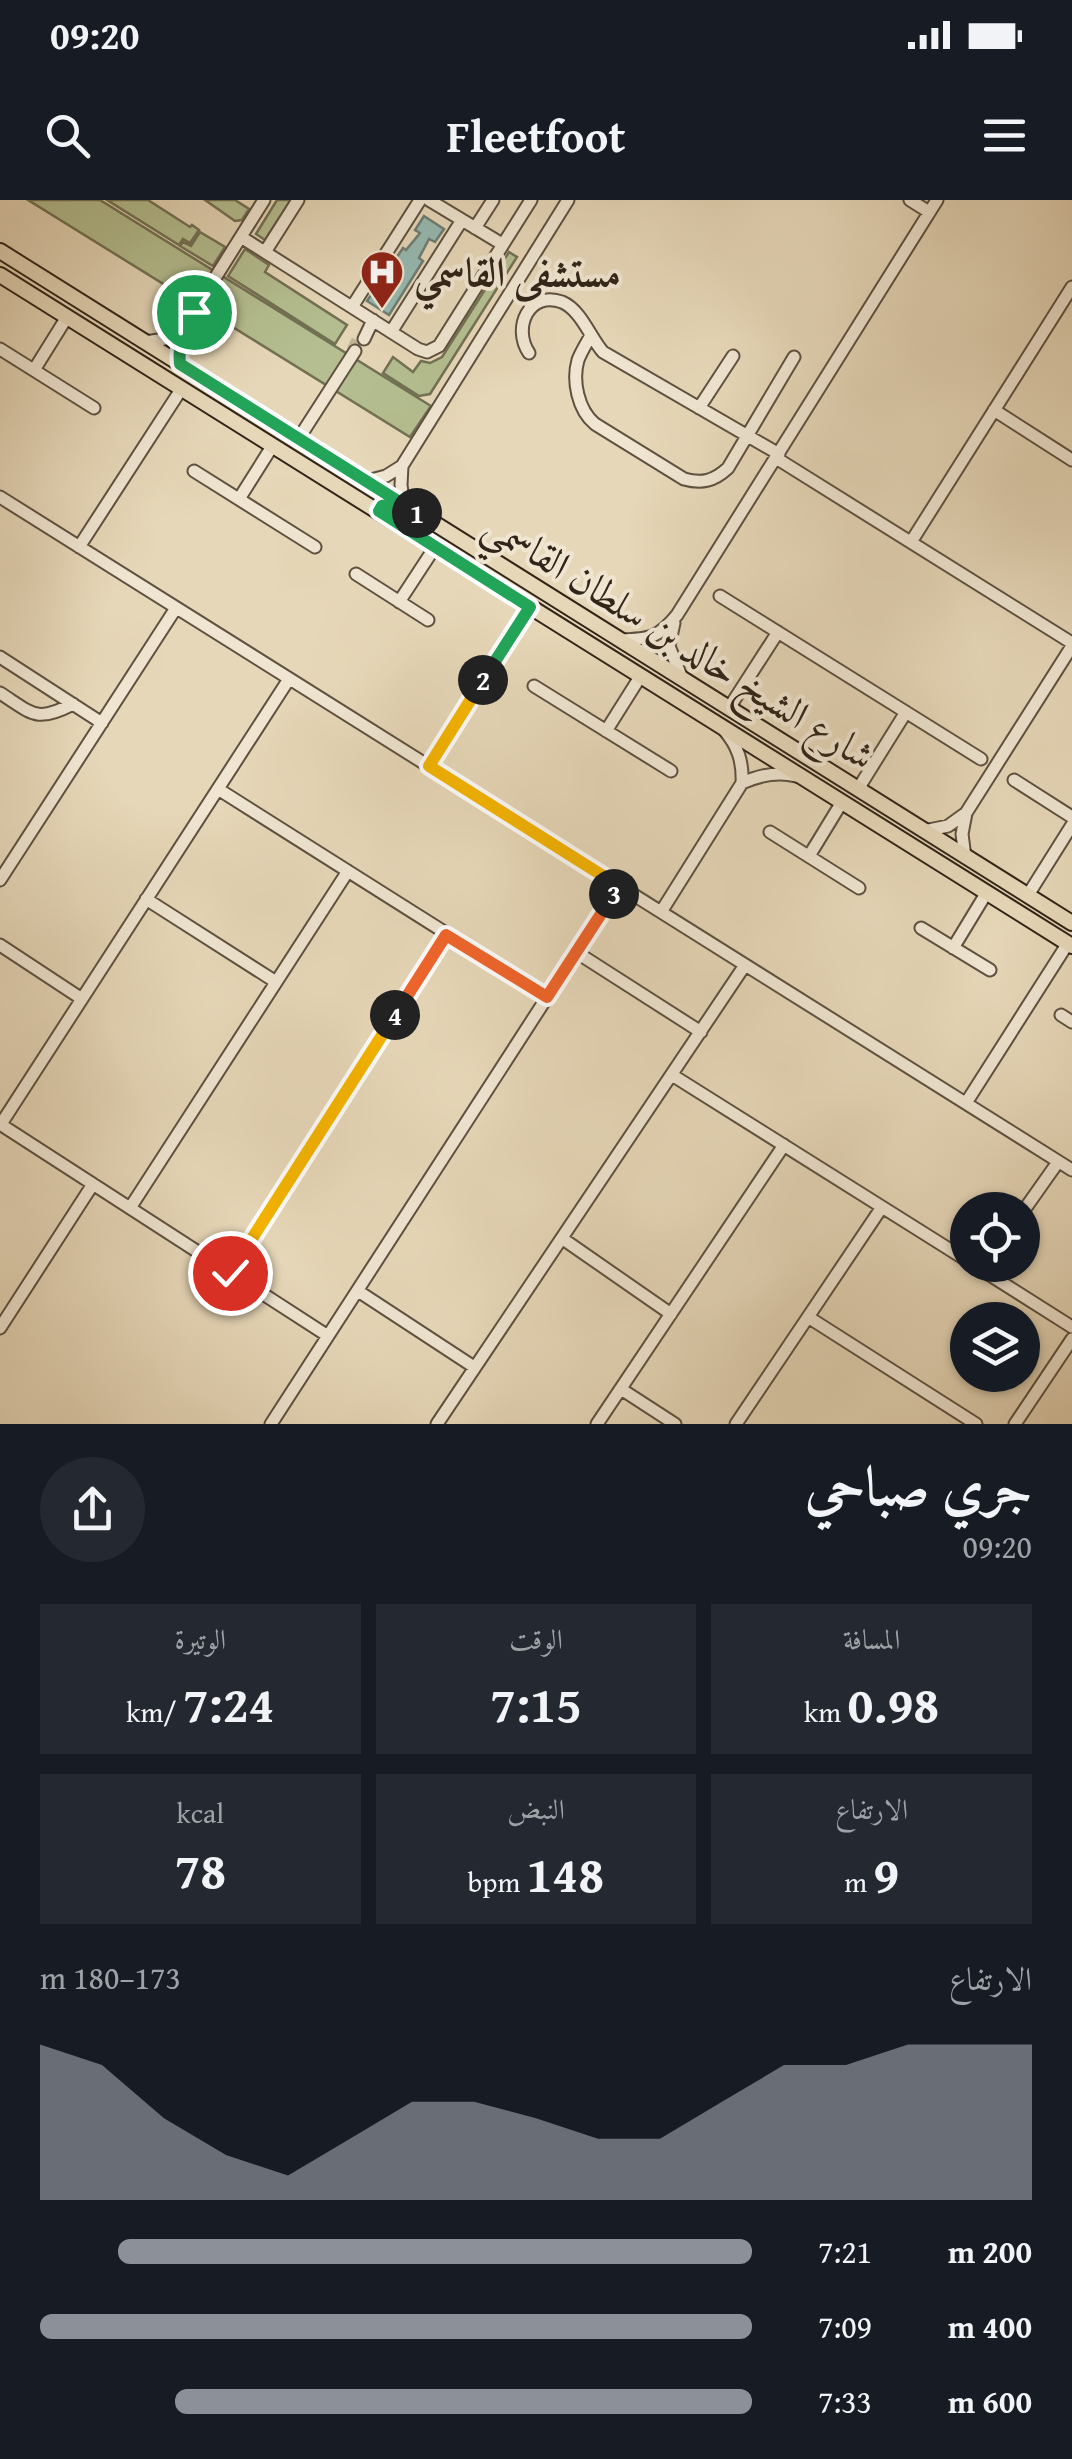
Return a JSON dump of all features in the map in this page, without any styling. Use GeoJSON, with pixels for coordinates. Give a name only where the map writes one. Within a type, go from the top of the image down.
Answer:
{"type":"FeatureCollection","features":[{"type":"Feature","properties":{"kind":"main road","name":"شارع الشيخ خالد بن سلطان القاسمي"},"geometry":{"type":"LineString","coordinates":[[0,251],[1072,923]]}},
{"type":"Feature","properties":{"kind":"main road","name":"شارع الشيخ خالد بن سلطان القاسمي"},"geometry":{"type":"LineString","coordinates":[[4,280],[1070,944]]}},
{"type":"Feature","properties":{"kind":"main road"},"geometry":{"type":"LineString","coordinates":[[379,511],[388,505],[416,520],[429,521]]}},
{"type":"Feature","properties":{"kind":"street"},"geometry":{"type":"LineString","coordinates":[[180,364],[183,329],[264,200]]}},
{"type":"Feature","properties":{"kind":"street"},"geometry":{"type":"LineString","coordinates":[[265,252],[298,200]]}},
{"type":"Feature","properties":{"kind":"street"},"geometry":{"type":"LineString","coordinates":[[352,306],[420,200]]}},
{"type":"Feature","properties":{"kind":"street"},"geometry":{"type":"LineString","coordinates":[[429,200],[502,244]]}},
{"type":"Feature","properties":{"kind":"street"},"geometry":{"type":"LineString","coordinates":[[475,228],[493,200]]}},
{"type":"Feature","properties":{"kind":"street"},"geometry":{"type":"LineString","coordinates":[[241,237],[352,306],[366,331],[391,332],[422,351],[436,349],[531,200]]}},
{"type":"Feature","properties":{"kind":"street"},"geometry":{"type":"LineString","coordinates":[[404,505],[402,466],[568,200]]}},
{"type":"Feature","properties":{"kind":"street"},"geometry":{"type":"LineString","coordinates":[[910,200],[930,212]]}},
{"type":"Feature","properties":{"kind":"street"},"geometry":{"type":"LineString","coordinates":[[682,678],[669,646],[678,614],[937,200]]}},
{"type":"Feature","properties":{"kind":"street"},"geometry":{"type":"LineString","coordinates":[[391,332],[462,220]]}},
{"type":"Feature","properties":{"kind":"street"},"geometry":{"type":"LineString","coordinates":[[911,542],[1072,286]]}},
{"type":"Feature","properties":{"kind":"street"},"geometry":{"type":"LineString","coordinates":[[529,352],[523,344],[522,323],[526,314],[543,302],[564,303],[603,352],[748,436],[1072,644],[966,813],[962,834],[965,857]]}},
{"type":"Feature","properties":{"kind":"street"},"geometry":{"type":"LineString","coordinates":[[34,370],[67,317]]}},
{"type":"Feature","properties":{"kind":"street"},"geometry":{"type":"LineString","coordinates":[[144,342],[165,339],[183,329]]}},
{"type":"Feature","properties":{"kind":"street"},"geometry":{"type":"LineString","coordinates":[[590,337],[579,357],[577,374],[585,415],[684,479],[696,482],[708,482],[728,468],[794,357]]}},
{"type":"Feature","properties":{"kind":"street"},"geometry":{"type":"LineString","coordinates":[[0,349],[94,408]]}},
{"type":"Feature","properties":{"kind":"street"},"geometry":{"type":"LineString","coordinates":[[299,438],[353,352]]}},
{"type":"Feature","properties":{"kind":"street"},"geometry":{"type":"LineString","coordinates":[[699,408],[732,356]]}},
{"type":"Feature","properties":{"kind":"street"},"geometry":{"type":"LineString","coordinates":[[79,547],[182,388]]}},
{"type":"Feature","properties":{"kind":"street"},"geometry":{"type":"LineString","coordinates":[[994,410],[1072,460]]}},
{"type":"Feature","properties":{"kind":"street"},"geometry":{"type":"LineString","coordinates":[[239,499],[273,445]]}},
{"type":"Feature","properties":{"kind":"street"},"geometry":{"type":"LineString","coordinates":[[367,481],[402,466]]}},
{"type":"Feature","properties":{"kind":"street"},"geometry":{"type":"LineString","coordinates":[[194,471],[315,547]]}},
{"type":"Feature","properties":{"kind":"street"},"geometry":{"type":"LineString","coordinates":[[0,497],[1072,1170]]}},
{"type":"Feature","properties":{"kind":"street"},"geometry":{"type":"LineString","coordinates":[[399,602],[434,547]]}},
{"type":"Feature","properties":{"kind":"street"},"geometry":{"type":"LineString","coordinates":[[356,574],[428,620]]}},
{"type":"Feature","properties":{"kind":"street"},"geometry":{"type":"LineString","coordinates":[[720,596],[981,759]]}},
{"type":"Feature","properties":{"kind":"street"},"geometry":{"type":"LineString","coordinates":[[429,766],[530,607]]}},
{"type":"Feature","properties":{"kind":"street"},"geometry":{"type":"LineString","coordinates":[[0,880],[176,608]]}},
{"type":"Feature","properties":{"kind":"street"},"geometry":{"type":"LineString","coordinates":[[621,640],[657,635],[678,614]]}},
{"type":"Feature","properties":{"kind":"street"},"geometry":{"type":"LineString","coordinates":[[729,708],[778,632]]}},
{"type":"Feature","properties":{"kind":"street"},"geometry":{"type":"LineString","coordinates":[[0,657],[102,722]]}},
{"type":"Feature","properties":{"kind":"street"},"geometry":{"type":"LineString","coordinates":[[606,730],[640,677]]}},
{"type":"Feature","properties":{"kind":"street"},"geometry":{"type":"LineString","coordinates":[[289,679],[1,1124],[328,1336]]}},
{"type":"Feature","properties":{"kind":"street"},"geometry":{"type":"LineString","coordinates":[[534,686],[671,772]]}},
{"type":"Feature","properties":{"kind":"street"},"geometry":{"type":"LineString","coordinates":[[0,693],[37,715],[52,715],[74,704]]}},
{"type":"Feature","properties":{"kind":"street"},"geometry":{"type":"LineString","coordinates":[[858,789],[906,712]]}},
{"type":"Feature","properties":{"kind":"street"},"geometry":{"type":"LineString","coordinates":[[661,912],[742,783],[737,748],[723,729]]}},
{"type":"Feature","properties":{"kind":"street"},"geometry":{"type":"LineString","coordinates":[[742,783],[764,775],[799,777]]}},
{"type":"Feature","properties":{"kind":"street"},"geometry":{"type":"LineString","coordinates":[[1014,780],[1072,816]]}},
{"type":"Feature","properties":{"kind":"street"},"geometry":{"type":"LineString","coordinates":[[218,789],[547,997]]}},
{"type":"Feature","properties":{"kind":"street"},"geometry":{"type":"LineString","coordinates":[[808,856],[842,802]]}},
{"type":"Feature","properties":{"kind":"street"},"geometry":{"type":"LineString","coordinates":[[924,831],[948,826],[966,813]]}},
{"type":"Feature","properties":{"kind":"street"},"geometry":{"type":"LineString","coordinates":[[1028,896],[1072,825]]}},
{"type":"Feature","properties":{"kind":"street"},"geometry":{"type":"LineString","coordinates":[[770,832],[859,888]]}},
{"type":"Feature","properties":{"kind":"street"},"geometry":{"type":"LineString","coordinates":[[130,1208],[348,871]]}},
{"type":"Feature","properties":{"kind":"street"},"geometry":{"type":"LineString","coordinates":[[272,1424],[619,886]]}},
{"type":"Feature","properties":{"kind":"street"},"geometry":{"type":"LineString","coordinates":[[953,948],[988,892]]}},
{"type":"Feature","properties":{"kind":"street"},"geometry":{"type":"LineString","coordinates":[[146,899],[276,982]]}},
{"type":"Feature","properties":{"kind":"street"},"geometry":{"type":"LineString","coordinates":[[921,928],[990,970]]}},
{"type":"Feature","properties":{"kind":"street"},"geometry":{"type":"LineString","coordinates":[[230,1273],[446,935]]}},
{"type":"Feature","properties":{"kind":"street"},"geometry":{"type":"LineString","coordinates":[[966,1104],[1070,944]]}},
{"type":"Feature","properties":{"kind":"street"},"geometry":{"type":"LineString","coordinates":[[0,945],[82,999]]}},
{"type":"Feature","properties":{"kind":"street"},"geometry":{"type":"LineString","coordinates":[[576,952],[701,1032]]}},
{"type":"Feature","properties":{"kind":"street"},"geometry":{"type":"LineString","coordinates":[[437,1424],[745,966]]}},
{"type":"Feature","properties":{"kind":"street"},"geometry":{"type":"LineString","coordinates":[[672,1075],[950,1250]]}},
{"type":"Feature","properties":{"kind":"street"},"geometry":{"type":"LineString","coordinates":[[597,1424],[784,1145]]}},
{"type":"Feature","properties":{"kind":"street"},"geometry":{"type":"LineString","coordinates":[[1037,1192],[1058,1162]]}},
{"type":"Feature","properties":{"kind":"street"},"geometry":{"type":"LineString","coordinates":[[0,1328],[93,1184]]}},
{"type":"Feature","properties":{"kind":"street"},"geometry":{"type":"LineString","coordinates":[[736,1424],[882,1207]]}},
{"type":"Feature","properties":{"kind":"street"},"geometry":{"type":"LineString","coordinates":[[563,1239],[671,1314]]}},
{"type":"Feature","properties":{"kind":"street"},"geometry":{"type":"LineString","coordinates":[[1004,1282],[1072,1327]]}},
{"type":"Feature","properties":{"kind":"street"},"geometry":{"type":"LineString","coordinates":[[358,1291],[474,1368]]}},
{"type":"Feature","properties":{"kind":"street"},"geometry":{"type":"LineString","coordinates":[[808,1317],[976,1424]]}},
{"type":"Feature","properties":{"kind":"street"},"geometry":{"type":"LineString","coordinates":[[1015,1424],[1072,1339]]}},
{"type":"Feature","properties":{"kind":"street"},"geometry":{"type":"LineString","coordinates":[[620,1389],[675,1424]]}},
{"type":"Feature","properties":{"kind":"green space"},"geometry":{"type":"Polygon","coordinates":[[[28,200],[100,200],[431,406],[410,437],[28,200]]]}},
{"type":"Feature","properties":{"kind":"green space"},"geometry":{"type":"Polygon","coordinates":[[[107,200],[148,200],[199,230],[190,243],[183,239],[179,245],[107,200]]]}},
{"type":"Feature","properties":{"kind":"green space"},"geometry":{"type":"Polygon","coordinates":[[[205,200],[235,200],[249,209],[242,220],[235,221],[205,200]]]}},
{"type":"Feature","properties":{"kind":"green space"},"geometry":{"type":"Polygon","coordinates":[[[277,200],[291,200],[265,240],[256,234],[277,200]]]}},
{"type":"Feature","properties":{"kind":"green space"},"geometry":{"type":"Polygon","coordinates":[[[200,232],[225,247],[213,266],[180,246],[183,242],[191,246],[200,232]]]}},
{"type":"Feature","properties":{"kind":"green space"},"geometry":{"type":"Polygon","coordinates":[[[245,249],[269,265],[265,272],[347,325],[335,344],[228,276],[245,249]]]}},
{"type":"Feature","properties":{"kind":"green space"},"geometry":{"type":"Polygon","coordinates":[[[509,252],[517,257],[430,394],[419,396],[383,373],[393,357],[413,372],[421,361],[430,363],[442,357],[509,252]]]}},
{"type":"Feature","properties":{"kind":"water"},"geometry":{"type":"Polygon","coordinates":[[[424,216],[444,229],[435,242],[429,239],[419,258],[423,261],[389,315],[367,301],[403,248],[406,250],[420,233],[415,230],[424,216]]]}},
{"type":"Feature","properties":{"kind":"tunnel"},"geometry":{"type":"LineString","coordinates":[[352,350],[359,336]]}},
{"type":"Feature","properties":{"kind":"place","name":"مستشفى القاسمي"},"geometry":{"type":"Point","coordinates":[382,310]}},
{"type":"Feature","properties":{"kind":"route"},"geometry":{"type":"LineString","coordinates":[[194,312],[180,338],[180,364],[429,521],[416,520],[388,505],[379,511],[530,607],[429,766],[619,886],[547,997],[446,935],[230,1273]]}}]}
